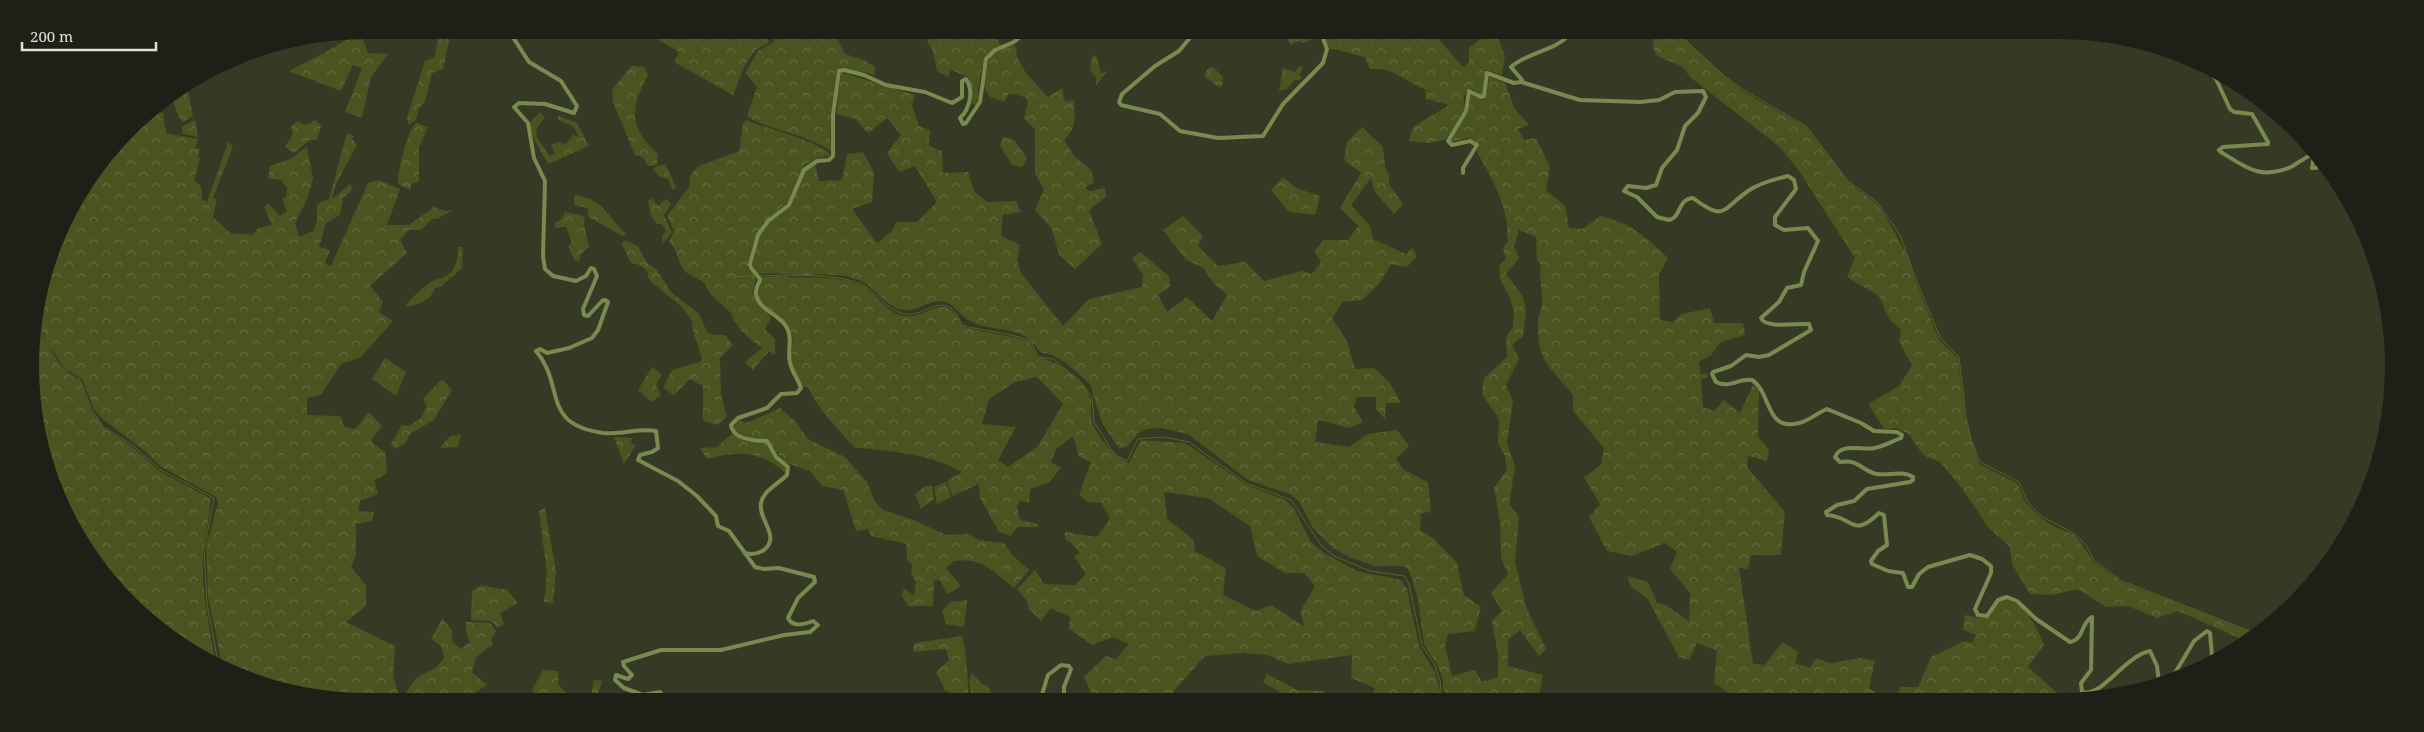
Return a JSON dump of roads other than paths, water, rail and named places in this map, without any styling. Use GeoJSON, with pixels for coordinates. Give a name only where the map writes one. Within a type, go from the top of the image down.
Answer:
{"type":"FeatureCollection","features":[{"type":"Feature","properties":{"kind":"street"},"geometry":{"type":"LineString","coordinates":[[515,39],[529,62],[561,81],[577,106],[574,113],[545,104],[519,102],[514,107],[528,123],[534,158],[546,181],[545,269],[553,276],[576,281],[586,276],[591,268],[594,269],[597,276],[583,309],[584,315],[588,316],[605,300],[608,302],[598,330],[592,338],[547,353],[540,349],[536,351],[547,368],[562,415],[576,426],[600,432],[656,431],[658,448],[652,452],[640,455],[638,460],[678,481],[701,500],[716,516],[718,526],[732,535],[751,564],[758,568],[779,568],[814,577],[815,582],[798,598],[788,618],[794,623],[805,624],[813,621],[818,625],[810,632],[784,635],[721,650],[661,650],[623,662],[632,675],[628,679],[616,675],[615,680],[619,685],[638,693]]}},
{"type":"Feature","properties":{"kind":"street"},"geometry":{"type":"LineString","coordinates":[[745,553],[760,552],[769,544],[771,538],[762,514],[761,501],[766,492],[783,479],[788,471],[788,467],[776,457],[767,441],[741,437],[731,430],[731,426],[733,421],[767,408],[784,392],[797,393],[800,388],[788,354],[791,338],[788,329],[784,322],[772,315],[757,299],[755,292],[760,279],[750,264],[758,235],[768,220],[789,205],[804,170],[817,161],[829,160],[833,156],[833,115],[839,71],[844,70],[864,75],[886,85],[925,92],[952,103],[962,96],[962,81],[966,79],[970,96],[965,112],[960,118],[962,124],[966,123],[978,106],[986,59],[995,50],[1017,39]]}},
{"type":"Feature","properties":{"kind":"street"},"geometry":{"type":"LineString","coordinates":[[1189,39],[1178,51],[1155,66],[1122,94],[1121,105],[1160,114],[1180,131],[1230,138],[1256,138],[1267,133],[1283,104],[1323,63],[1328,49],[1323,39]]}},
{"type":"Feature","properties":{"kind":"street"},"geometry":{"type":"LineString","coordinates":[[1521,82],[1522,80],[1511,67],[1537,51],[1556,46],[1564,39]]}},
{"type":"Feature","properties":{"kind":"street"},"geometry":{"type":"LineString","coordinates":[[1463,173],[1463,168],[1477,145],[1470,141],[1452,145],[1448,141],[1466,111],[1466,94],[1469,91],[1481,97],[1484,96],[1487,73],[1514,83],[1521,82],[1580,100],[1640,102],[1659,100],[1675,92],[1703,91],[1706,97],[1701,108],[1685,126],[1677,150],[1662,168],[1656,185],[1646,188],[1628,186],[1624,191],[1637,197],[1657,217],[1669,220],[1676,216],[1681,204],[1689,198],[1693,198],[1714,212],[1724,211],[1753,188],[1788,176],[1794,180],[1796,189],[1775,217],[1775,225],[1784,230],[1808,228],[1818,241],[1804,272],[1801,285],[1788,288],[1779,302],[1761,318],[1765,324],[1809,324],[1811,330],[1769,355],[1759,357],[1746,355],[1731,366],[1715,370],[1712,374],[1716,382],[1727,385],[1747,379],[1752,380],[1765,396],[1774,417],[1781,423],[1792,425],[1800,423],[1823,411],[1832,410],[1874,431],[1898,432],[1902,435],[1901,438],[1878,447],[1844,449],[1837,453],[1835,457],[1840,462],[1854,461],[1879,474],[1898,473],[1913,477],[1913,480],[1867,489],[1854,501],[1837,505],[1826,512],[1827,515],[1838,516],[1857,526],[1868,524],[1879,513],[1884,515],[1887,546],[1875,554],[1871,561],[1872,564],[1888,571],[1903,573],[1908,588],[1912,587],[1919,574],[1932,566],[1970,555],[1982,559],[1991,566],[1991,572],[1975,609],[1978,616],[1987,616],[1998,600],[2007,597],[2017,601],[2036,620],[2070,642],[2078,638],[2086,621],[2092,617],[2091,670],[2081,683],[2082,692],[2084,692]]}},
{"type":"Feature","properties":{"kind":"street"},"geometry":{"type":"LineString","coordinates":[[2216,80],[2230,108],[2234,112],[2252,114],[2268,142],[2268,144],[2259,146],[2223,147],[2219,150],[2221,152],[2261,174],[2290,167],[2309,156]]}},
{"type":"Feature","properties":{"kind":"street"},"geometry":{"type":"LineString","coordinates":[[2313,161],[2312,168],[2317,166]]}},
{"type":"Feature","properties":{"kind":"street"},"geometry":{"type":"LineString","coordinates":[[2177,671],[2194,642],[2207,631],[2212,639],[2212,655]]}},
{"type":"Feature","properties":{"kind":"street"},"geometry":{"type":"LineString","coordinates":[[2091,691],[2107,682],[2123,665],[2150,652],[2157,666],[2158,677]]}},
{"type":"Feature","properties":{"kind":"street"},"geometry":{"type":"LineString","coordinates":[[1043,693],[1048,676],[1061,665],[1069,666],[1071,669],[1064,687],[1064,693]]}},
{"type":"Feature","properties":{"kind":"waterway"},"geometry":{"type":"LineString","coordinates":[[1684,39],[1723,75],[1745,91],[1806,126],[1848,181],[1877,202],[1885,213],[1900,235],[1916,280],[1941,339],[1959,357],[1966,417],[1971,440],[1980,462],[2019,482],[2027,501],[2041,516],[2075,534],[2086,545],[2094,560],[2122,581],[2250,631]]}},
{"type":"Feature","properties":{"kind":"waterway"},"geometry":{"type":"LineString","coordinates":[[728,277],[755,276]]}},
{"type":"Feature","properties":{"kind":"waterway"},"geometry":{"type":"LineString","coordinates":[[759,276],[814,276],[843,279],[865,286],[890,308],[901,313],[910,314],[942,305],[949,307],[956,313],[962,325],[1031,341],[1038,357],[1053,359],[1080,381],[1092,397],[1094,422],[1115,455],[1127,461],[1138,439],[1163,437],[1189,442],[1246,483],[1291,500],[1321,545],[1334,556],[1370,571],[1404,576],[1409,584],[1422,646],[1434,663],[1442,693]]}},
{"type":"Feature","properties":{"kind":"waterway"},"geometry":{"type":"LineString","coordinates":[[41,331],[56,360],[69,374],[80,380],[92,410],[103,427],[131,444],[161,470],[214,498],[204,551],[207,604],[217,658]]}}]}
